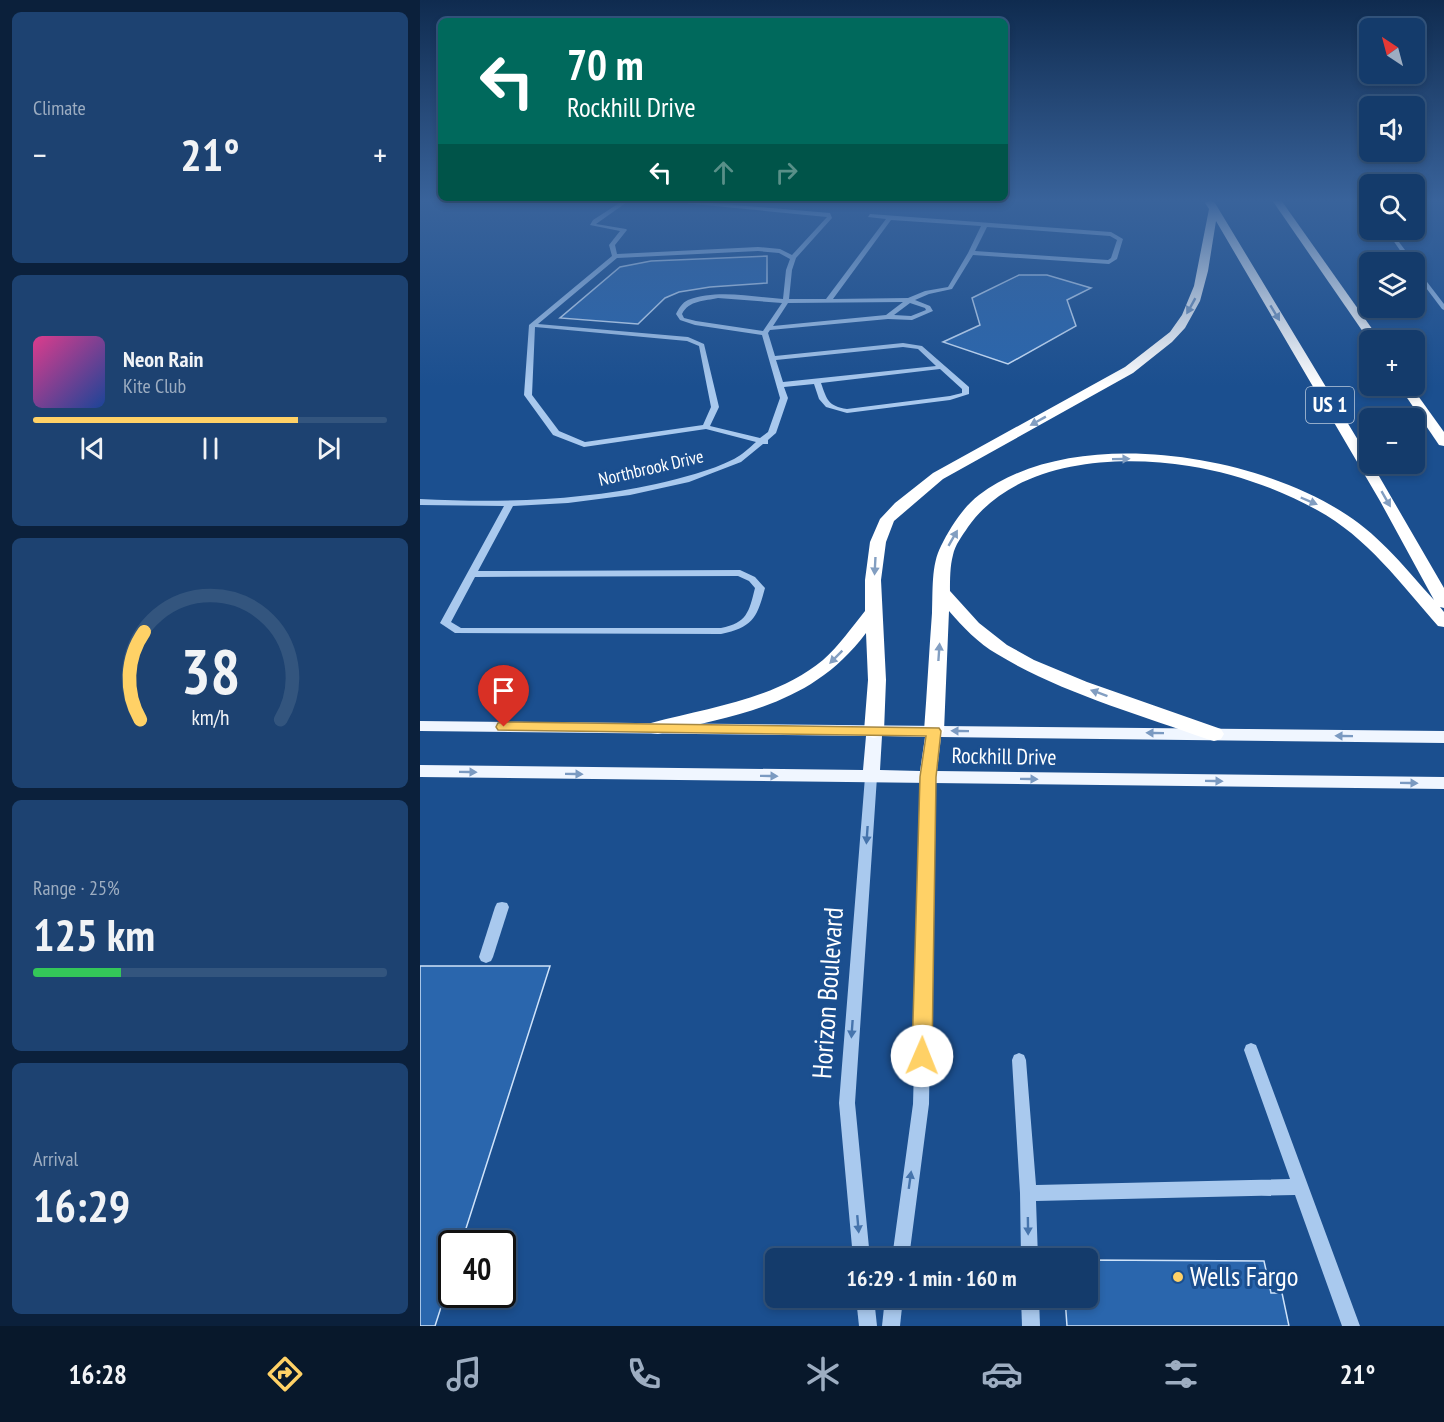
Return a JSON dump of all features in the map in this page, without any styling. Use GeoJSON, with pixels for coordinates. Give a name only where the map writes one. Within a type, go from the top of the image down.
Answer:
{"type":"FeatureCollection","features":[{"type":"Feature","properties":{"kind":"highway"},"geometry":{"type":"LineString","coordinates":[[874,731],[877,682],[873,611],[876,551],[884,523],[913,495],[938,476],[1130,370],[1157,349],[1179,328],[1196,298],[1205,262]]}},
{"type":"Feature","properties":{"kind":"highway","name":"US 1"},"geometry":{"type":"LineString","coordinates":[[1245,262],[1388,501],[1444,603]]}},
{"type":"Feature","properties":{"kind":"highway"},"geometry":{"type":"LineString","coordinates":[[1319,262],[1367,330]]}},
{"type":"Feature","properties":{"kind":"highway"},"geometry":{"type":"LineString","coordinates":[[1412,396],[1444,441]]}},
{"type":"Feature","properties":{"kind":"highway"},"geometry":{"type":"LineString","coordinates":[[934,731],[945,553],[957,532],[986,496],[1009,483],[1034,474],[1088,460],[1167,459],[1195,464],[1247,477],[1324,507],[1375,546],[1444,622]]}},
{"type":"Feature","properties":{"kind":"highway"},"geometry":{"type":"LineString","coordinates":[[943,594],[973,627],[1001,649],[1028,664],[1080,686],[1214,734]]}},
{"type":"Feature","properties":{"kind":"highway"},"geometry":{"type":"LineString","coordinates":[[658,728],[748,704],[802,682],[830,663],[842,651],[873,611]]}},
{"type":"Feature","properties":{"kind":"main road","name":"Rockhill Drive"},"geometry":{"type":"LineString","coordinates":[[420,726],[1444,737]]}},
{"type":"Feature","properties":{"kind":"main road","name":"Horizon Boulevard"},"geometry":{"type":"LineString","coordinates":[[872,777],[874,731]]}},
{"type":"Feature","properties":{"kind":"main road"},"geometry":{"type":"LineString","coordinates":[[928,777],[934,731]]}},
{"type":"Feature","properties":{"kind":"main road","name":"Rockhill Drive"},"geometry":{"type":"LineString","coordinates":[[420,771],[1444,783]]}},
{"type":"Feature","properties":{"kind":"street"},"geometry":{"type":"LineString","coordinates":[[608,262],[532,325],[528,395],[556,433],[584,445],[706,427],[765,442]]}},
{"type":"Feature","properties":{"kind":"street"},"geometry":{"type":"LineString","coordinates":[[767,331],[786,301],[792,262]]}},
{"type":"Feature","properties":{"kind":"street"},"geometry":{"type":"LineString","coordinates":[[828,301],[857,262]]}},
{"type":"Feature","properties":{"kind":"street"},"geometry":{"type":"LineString","coordinates":[[888,317],[909,300],[927,292],[950,288],[966,262]]}},
{"type":"Feature","properties":{"kind":"street"},"geometry":{"type":"LineString","coordinates":[[1425,282],[1444,308]]}},
{"type":"Feature","properties":{"kind":"street"},"geometry":{"type":"LineString","coordinates":[[718,296],[786,301],[909,300],[928,307],[930,311],[912,318],[888,317],[767,331],[695,323],[682,319],[679,314],[689,302],[718,296]]}},
{"type":"Feature","properties":{"kind":"street"},"geometry":{"type":"LineString","coordinates":[[532,325],[688,339],[702,345],[715,407],[706,427]]}},
{"type":"Feature","properties":{"kind":"street","name":"Northbrook Drive"},"geometry":{"type":"LineString","coordinates":[[420,502],[509,505],[592,498],[673,483],[724,466],[765,442],[781,420],[784,398],[767,331]]}},
{"type":"Feature","properties":{"kind":"street"},"geometry":{"type":"LineString","coordinates":[[772,358],[903,345],[920,347],[966,389],[965,394],[950,398],[846,411],[831,409],[825,404],[817,381]]}},
{"type":"Feature","properties":{"kind":"street"},"geometry":{"type":"LineString","coordinates":[[780,385],[942,367]]}},
{"type":"Feature","properties":{"kind":"street"},"geometry":{"type":"LineString","coordinates":[[472,574],[740,573],[752,579],[760,588],[753,616],[740,628],[721,631],[459,631],[445,623],[509,505]]}},
{"type":"Feature","properties":{"kind":"street","name":"Horizon Boulevard"},"geometry":{"type":"LineString","coordinates":[[860,1248],[847,1103],[872,777]]}},
{"type":"Feature","properties":{"kind":"street"},"geometry":{"type":"LineString","coordinates":[[901,1248],[921,1104],[928,777]]}},
{"type":"Feature","properties":{"kind":"street"},"geometry":{"type":"LineString","coordinates":[[486,957],[502,907]]}},
{"type":"Feature","properties":{"kind":"street"},"geometry":{"type":"LineString","coordinates":[[1251,1050],[1351,1326]]}},
{"type":"Feature","properties":{"kind":"street"},"geometry":{"type":"LineString","coordinates":[[1019,1060],[1028,1193],[1029,1248]]}},
{"type":"Feature","properties":{"kind":"street"},"geometry":{"type":"LineString","coordinates":[[1028,1193],[1300,1187]]}},
{"type":"Feature","properties":{"kind":"street"},"geometry":{"type":"LineString","coordinates":[[866,1308],[868,1326]]}},
{"type":"Feature","properties":{"kind":"street"},"geometry":{"type":"LineString","coordinates":[[891,1326],[893,1308]]}},
{"type":"Feature","properties":{"kind":"street"},"geometry":{"type":"LineString","coordinates":[[1030,1308],[1030,1326]]}},
{"type":"Feature","properties":{"kind":"building"},"geometry":{"type":"Polygon","coordinates":[[[646,262],[767,262],[767,283],[710,287],[679,292],[665,298],[638,324],[560,318],[620,267],[646,262]]]}},
{"type":"Feature","properties":{"kind":"building"},"geometry":{"type":"Polygon","coordinates":[[[1019,275],[1047,275],[1091,288],[1067,300],[1076,326],[1008,364],[943,342],[980,325],[972,298],[1019,275]]]}},
{"type":"Feature","properties":{"kind":"building"},"geometry":{"type":"Polygon","coordinates":[[[420,966],[550,966],[465,1230],[438,1230],[438,1308],[441,1308],[435,1326],[420,1326],[420,966]]]}},
{"type":"Feature","properties":{"kind":"building","name":"Wells Fargo"},"geometry":{"type":"Polygon","coordinates":[[[1098,1260],[1264,1261],[1271,1293],[1282,1293],[1289,1326],[1067,1326],[1066,1308],[1098,1308],[1098,1260]]]}},
{"type":"Feature","properties":{"kind":"place","name":"Wells Fargo"},"geometry":{"type":"Point","coordinates":[1178,1277]}},
{"type":"Feature","properties":{"kind":"route"},"geometry":{"type":"LineString","coordinates":[[504,727],[934,731],[928,777],[922,1056]]}}]}
